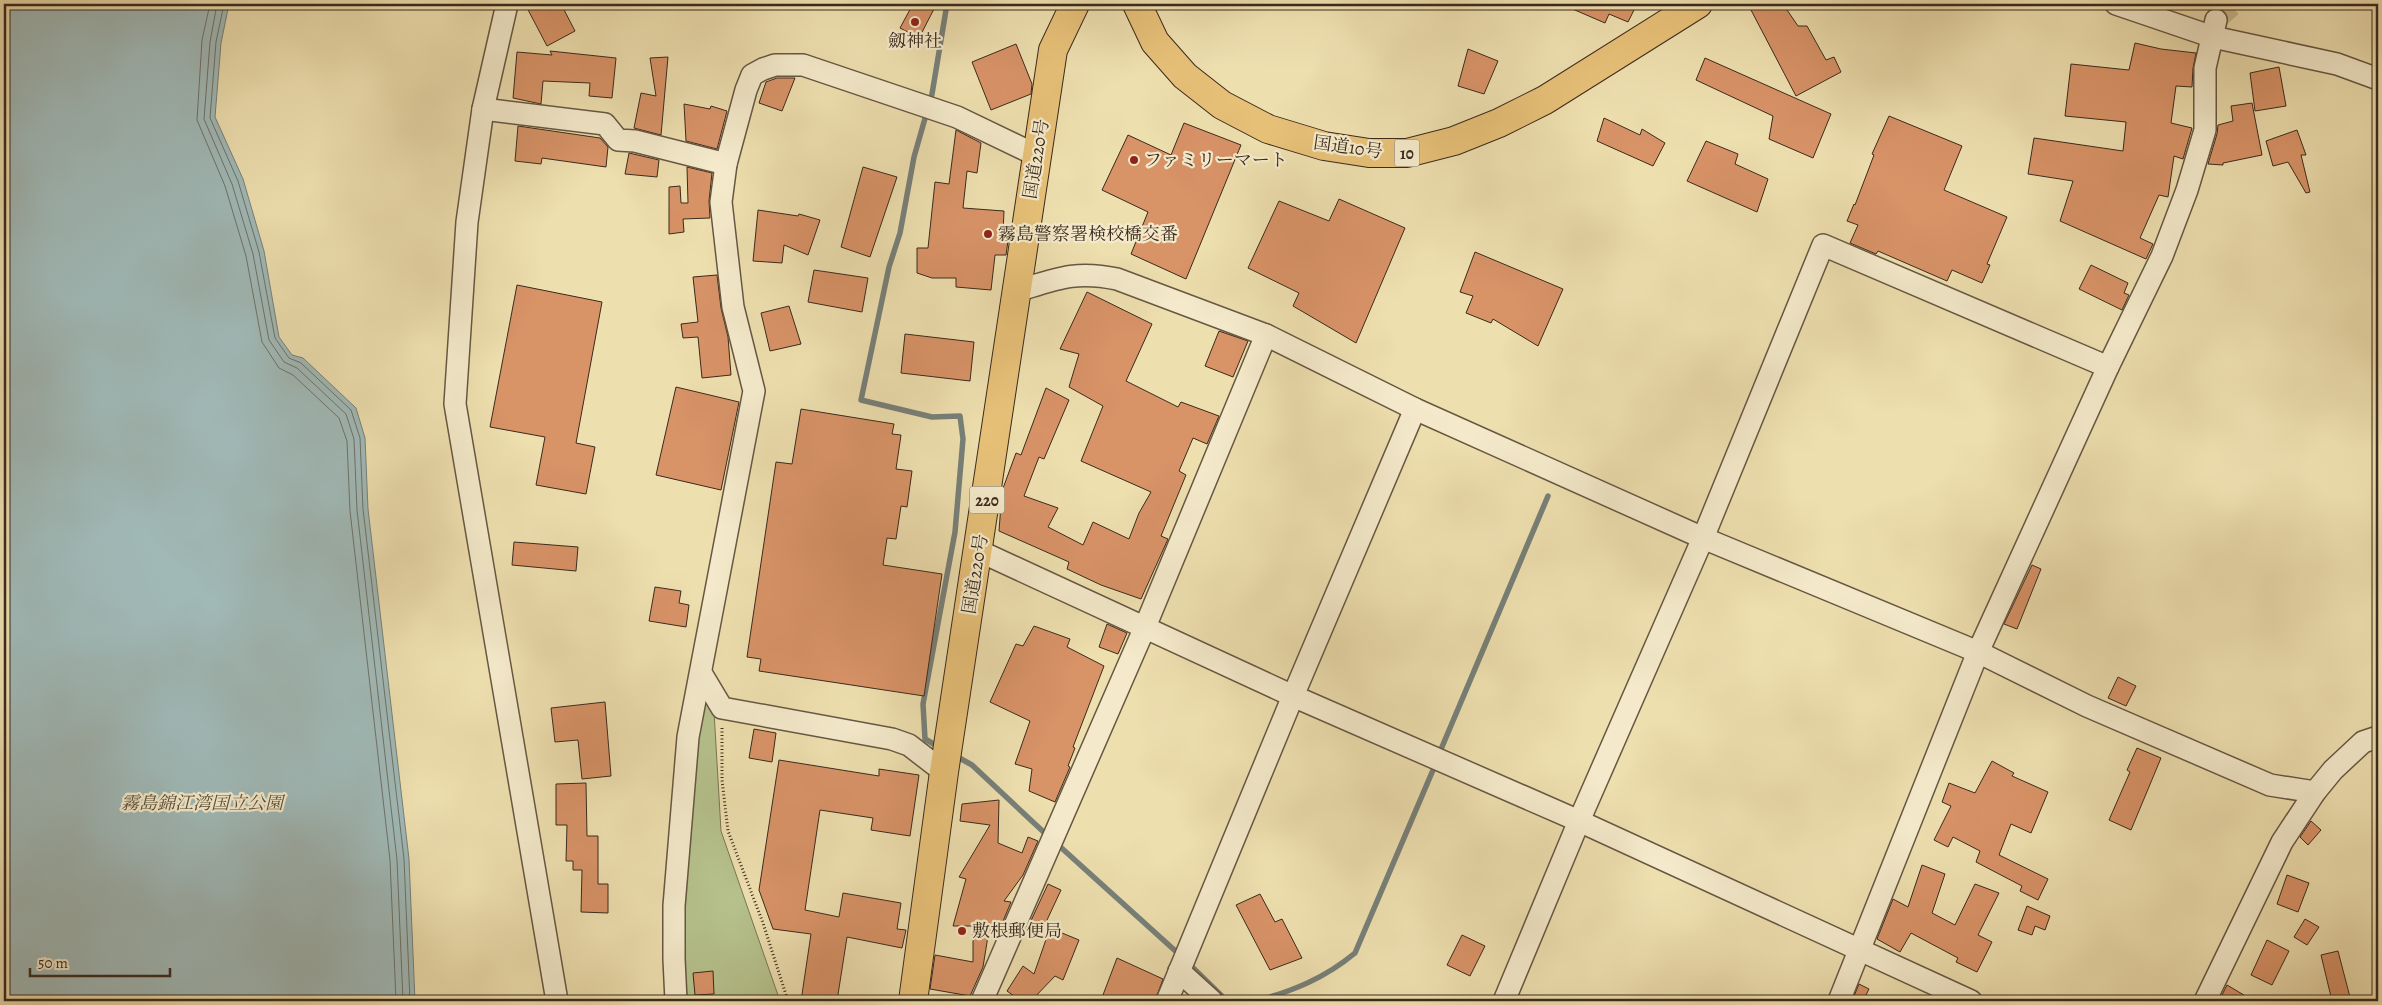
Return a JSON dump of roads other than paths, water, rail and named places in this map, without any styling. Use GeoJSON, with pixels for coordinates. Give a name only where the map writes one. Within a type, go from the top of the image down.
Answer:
{"type":"FeatureCollection","features":[{"type":"Feature","properties":{"kind":"highway","name":"国道220号"},"geometry":{"type":"LineString","coordinates":[[913,1001],[944,772],[979,551],[1053,50],[1075,4]]}},
{"type":"Feature","properties":{"kind":"highway","name":"国道10号"},"geometry":{"type":"LineString","coordinates":[[1137,4],[1155,42],[1185,76],[1222,105],[1268,129],[1324,146],[1369,153],[1407,152],[1454,141],[1499,123],[1545,100],[1698,4]]}},
{"type":"Feature","properties":{"kind":"street"},"geometry":{"type":"LineString","coordinates":[[507,4],[483,109],[467,222],[455,404],[556,1001]]}},
{"type":"Feature","properties":{"kind":"street"},"geometry":{"type":"LineString","coordinates":[[2116,4],[2214,29],[2337,64],[2378,79]]}},
{"type":"Feature","properties":{"kind":"street"},"geometry":{"type":"LineString","coordinates":[[1839,1001],[1861,950],[1978,652],[2108,367],[2162,256],[2192,175],[2205,130],[2204,68],[2214,29]]}},
{"type":"Feature","properties":{"kind":"street"},"geometry":{"type":"LineString","coordinates":[[676,1001],[674,959],[677,862],[688,737],[754,391],[732,307],[722,202],[726,164],[749,82],[752,75],[769,67],[793,64],[803,66],[957,117],[1036,155]]}},
{"type":"Feature","properties":{"kind":"street"},"geometry":{"type":"LineString","coordinates":[[483,109],[605,124],[618,140],[635,140],[726,164]]}},
{"type":"Feature","properties":{"kind":"street"},"geometry":{"type":"LineString","coordinates":[[1504,1001],[1579,821],[1703,538],[1823,245],[2108,367]]}},
{"type":"Feature","properties":{"kind":"street"},"geometry":{"type":"LineString","coordinates":[[1017,290],[1074,275],[1095,274],[1117,278],[1266,335],[1415,409],[1703,538],[1978,652],[2088,706],[2270,785],[2315,792]]}},
{"type":"Feature","properties":{"kind":"street"},"geometry":{"type":"LineString","coordinates":[[982,1001],[1145,627],[1266,335]]}},
{"type":"Feature","properties":{"kind":"street"},"geometry":{"type":"LineString","coordinates":[[1167,1001],[1293,696],[1415,409]]}},
{"type":"Feature","properties":{"kind":"street"},"geometry":{"type":"LineString","coordinates":[[979,551],[1293,696],[1579,821],[1971,1001]]}},
{"type":"Feature","properties":{"kind":"street"},"geometry":{"type":"LineString","coordinates":[[701,673],[722,708],[892,740],[909,745],[944,772]]}},
{"type":"Feature","properties":{"kind":"street"},"geometry":{"type":"LineString","coordinates":[[2205,1001],[2282,842],[2315,792],[2333,770],[2363,742],[2378,737]]}},
{"type":"Feature","properties":{"kind":"street"},"geometry":{"type":"LineString","coordinates":[[1179,971],[1212,1001]]}},
{"type":"Feature","properties":{"kind":"water","name":"霧島錦江湾国立公園"},"geometry":{"type":"Polygon","coordinates":[[[4,4],[229,4],[221,43],[215,117],[243,179],[264,251],[279,337],[292,355],[303,358],[356,408],[365,438],[368,509],[409,859],[415,1001],[4,1001],[4,4]]]}},
{"type":"Feature","properties":{"kind":"waterway"},"geometry":{"type":"LineString","coordinates":[[939,747],[925,739],[923,704],[955,532],[963,439],[960,416],[932,417],[861,400],[889,267],[900,233],[914,157],[932,94],[947,4]]}},
{"type":"Feature","properties":{"kind":"waterway"},"geometry":{"type":"LineString","coordinates":[[1439,754],[1548,496]]}},
{"type":"Feature","properties":{"kind":"waterway"},"geometry":{"type":"LineString","coordinates":[[954,755],[972,765],[1049,837]]}},
{"type":"Feature","properties":{"kind":"waterway"},"geometry":{"type":"LineString","coordinates":[[1256,1001],[1308,983],[1332,970],[1355,953],[1436,763]]}},
{"type":"Feature","properties":{"kind":"waterway"},"geometry":{"type":"LineString","coordinates":[[1056,843],[1181,956]]}},
{"type":"Feature","properties":{"kind":"waterway"},"geometry":{"type":"LineString","coordinates":[[1187,962],[1227,1001]]}},
{"type":"Feature","properties":{"kind":"tunnel"},"geometry":{"type":"LineString","coordinates":[[2216,20],[2234,4]]}},
{"type":"Feature","properties":{"kind":"place","name":"劔神社"},"geometry":{"type":"Point","coordinates":[915,22]}},
{"type":"Feature","properties":{"kind":"place","name":"ファミリーマート"},"geometry":{"type":"Point","coordinates":[1134,160]}},
{"type":"Feature","properties":{"kind":"place","name":"霧島警察署検校橋交番"},"geometry":{"type":"Point","coordinates":[988,234]}},
{"type":"Feature","properties":{"kind":"place","name":"敷根郵便局"},"geometry":{"type":"Point","coordinates":[962,931]}}]}
